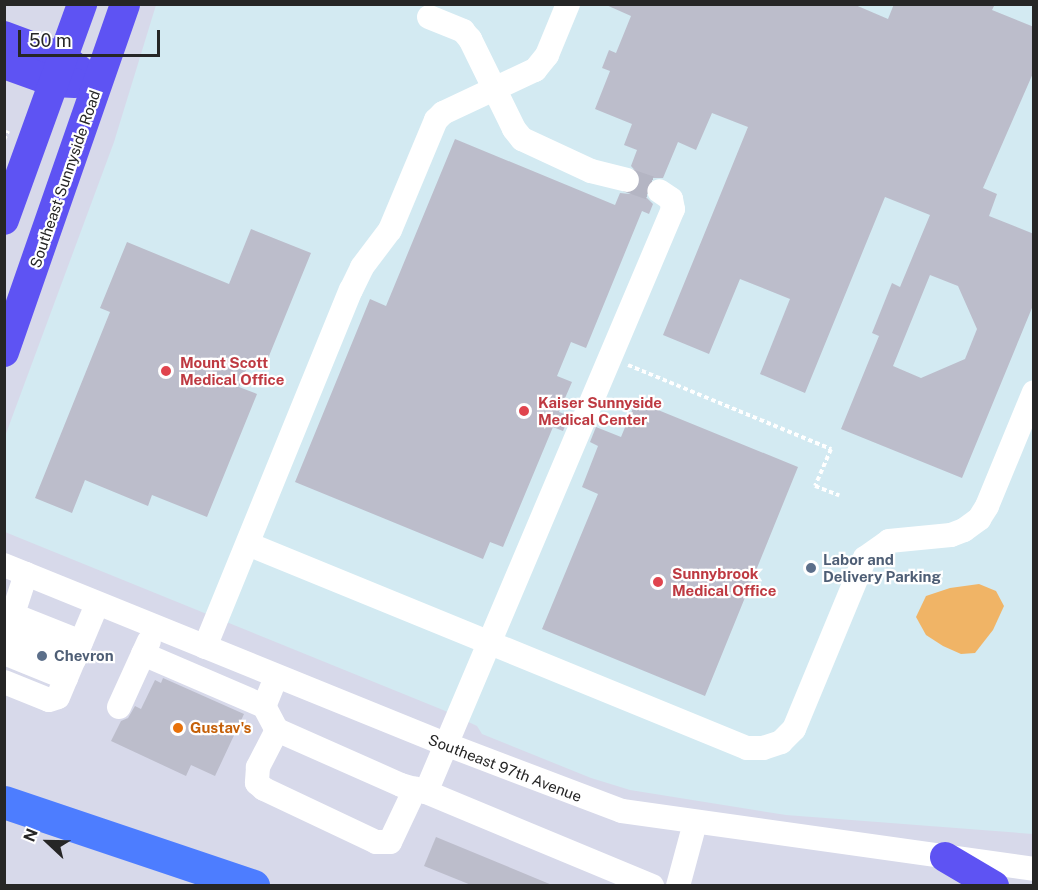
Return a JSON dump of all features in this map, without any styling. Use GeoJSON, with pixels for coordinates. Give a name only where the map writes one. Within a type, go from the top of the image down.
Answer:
{"type":"FeatureCollection","features":[{"type":"Feature","properties":{"kind":"highway"},"geometry":{"type":"LineString","coordinates":[[4,802],[253,885]]}},
{"type":"Feature","properties":{"kind":"main road"},"geometry":{"type":"LineString","coordinates":[[4,220],[82,4]]}},
{"type":"Feature","properties":{"kind":"main road","name":"Southeast Sunnyside Road"},"geometry":{"type":"LineString","coordinates":[[4,352],[126,4]]}},
{"type":"Feature","properties":{"kind":"main road"},"geometry":{"type":"LineString","coordinates":[[4,36],[58,70]]}},
{"type":"Feature","properties":{"kind":"main road"},"geometry":{"type":"LineString","coordinates":[[4,64],[58,70],[99,83]]}},
{"type":"Feature","properties":{"kind":"main road"},"geometry":{"type":"LineString","coordinates":[[945,857],[994,885]]}},
{"type":"Feature","properties":{"kind":"street"},"geometry":{"type":"LineString","coordinates":[[205,647],[351,290],[362,267],[390,230],[436,120],[443,113],[535,70],[543,62],[568,4]]}},
{"type":"Feature","properties":{"kind":"street"},"geometry":{"type":"LineString","coordinates":[[429,17],[463,31],[514,129],[522,139],[591,171],[627,180]]}},
{"type":"Feature","properties":{"kind":"street"},"geometry":{"type":"LineString","coordinates":[[277,730],[258,767],[257,783],[264,789],[379,843],[390,842],[448,745],[673,209],[671,199],[659,191]]}},
{"type":"Feature","properties":{"kind":"street"},"geometry":{"type":"LineString","coordinates":[[248,544],[747,748],[763,748],[781,742],[794,729],[865,558],[889,541],[951,535],[964,530],[979,519],[987,506],[1034,392]]}},
{"type":"Feature","properties":{"kind":"street","name":"Southeast 97th Avenue"},"geometry":{"type":"LineString","coordinates":[[4,565],[276,677],[622,811],[1034,869]]}},
{"type":"Feature","properties":{"kind":"street"},"geometry":{"type":"LineString","coordinates":[[7,634],[27,574]]}},
{"type":"Feature","properties":{"kind":"street"},"geometry":{"type":"LineString","coordinates":[[4,682],[49,700],[58,697],[97,604]]}},
{"type":"Feature","properties":{"kind":"street"},"geometry":{"type":"LineString","coordinates":[[119,707],[155,628]]}},
{"type":"Feature","properties":{"kind":"street"},"geometry":{"type":"LineString","coordinates":[[7,634],[74,660]]}},
{"type":"Feature","properties":{"kind":"street"},"geometry":{"type":"LineString","coordinates":[[7,634],[74,660]]}},
{"type":"Feature","properties":{"kind":"street"},"geometry":{"type":"LineString","coordinates":[[143,654],[264,706],[277,730],[652,885]]}},
{"type":"Feature","properties":{"kind":"street"},"geometry":{"type":"LineString","coordinates":[[264,706],[276,677]]}},
{"type":"Feature","properties":{"kind":"street"},"geometry":{"type":"LineString","coordinates":[[678,885],[695,823]]}},
{"type":"Feature","properties":{"kind":"path"},"geometry":{"type":"LineString","coordinates":[[622,376],[627,365],[831,449],[815,486],[839,495]]}},
{"type":"Feature","properties":{"kind":"shaded area","name":"Kaiser Sunnyside Medical Center"},"geometry":{"type":"Polygon","coordinates":[[[156,5],[1033,5],[1033,834],[786,815],[630,790],[591,778],[482,734],[477,726],[443,710],[5,532],[4,439],[114,142],[156,5]]]}},
{"type":"Feature","properties":{"kind":"shaded area"},"geometry":{"type":"Polygon","coordinates":[[[979,584],[996,591],[1004,606],[993,630],[975,653],[961,654],[926,635],[916,617],[926,596],[950,588],[979,584]]]}},
{"type":"Feature","properties":{"kind":"building"},"geometry":{"type":"Polygon","coordinates":[[[604,4],[853,4],[888,19],[894,4],[995,4],[992,10],[1034,27],[1034,71],[983,188],[997,194],[989,216],[1034,234],[1034,303],[962,478],[841,429],[879,336],[872,333],[892,283],[900,287],[930,215],[885,197],[805,393],[760,374],[790,299],[740,279],[709,354],[663,335],[748,127],[712,113],[696,150],[678,142],[663,178],[653,178],[647,184],[646,197],[653,204],[649,214],[642,211],[586,348],[571,342],[557,376],[572,382],[559,412],[570,416],[563,431],[553,427],[503,547],[490,542],[483,559],[295,482],[370,299],[386,306],[455,139],[615,205],[620,193],[630,194],[638,189],[640,176],[631,166],[637,150],[624,145],[632,124],[595,109],[610,71],[602,68],[609,50],[616,53],[631,16],[604,4]],[[930,275],[893,366],[921,378],[965,359],[977,329],[958,286],[930,275]]]}},
{"type":"Feature","properties":{"kind":"building","name":"Mount Scott Medical Office"},"geometry":{"type":"Polygon","coordinates":[[[251,229],[311,253],[269,356],[260,363],[248,365],[239,387],[257,394],[207,517],[152,495],[148,506],[85,480],[72,513],[35,498],[110,312],[100,308],[127,242],[229,284],[251,229]]]}},
{"type":"Feature","properties":{"kind":"building","name":"Sunnybrook Medical Office"},"geometry":{"type":"Polygon","coordinates":[[[636,401],[798,467],[705,696],[542,629],[598,494],[582,487],[598,446],[590,442],[596,427],[621,437],[636,401]]]}},
{"type":"Feature","properties":{"kind":"building","name":"Gustav's"},"geometry":{"type":"Polygon","coordinates":[[[163,678],[244,714],[215,776],[191,765],[186,776],[111,741],[121,721],[128,718],[135,706],[141,709],[155,680],[161,683],[163,678]]]}},
{"type":"Feature","properties":{"kind":"building"},"geometry":{"type":"Polygon","coordinates":[[[436,837],[552,885],[471,885],[424,866],[436,837]]]}},
{"type":"Feature","properties":{"kind":"tunnel"},"geometry":{"type":"LineString","coordinates":[[627,180],[659,191]]}},
{"type":"Feature","properties":{"kind":"place","name":"Mount Scott Medical Office"},"geometry":{"type":"Point","coordinates":[166,371]}},
{"type":"Feature","properties":{"kind":"place","name":"Kaiser Sunnyside Medical Center"},"geometry":{"type":"Point","coordinates":[524,411]}},
{"type":"Feature","properties":{"kind":"place","name":"Labor and Delivery Parking"},"geometry":{"type":"Point","coordinates":[811,568]}},
{"type":"Feature","properties":{"kind":"place","name":"Sunnybrook Medical Office"},"geometry":{"type":"Point","coordinates":[658,582]}},
{"type":"Feature","properties":{"kind":"place","name":"Chevron"},"geometry":{"type":"Point","coordinates":[42,656]}},
{"type":"Feature","properties":{"kind":"place","name":"Gustav's"},"geometry":{"type":"Point","coordinates":[178,728]}}]}
